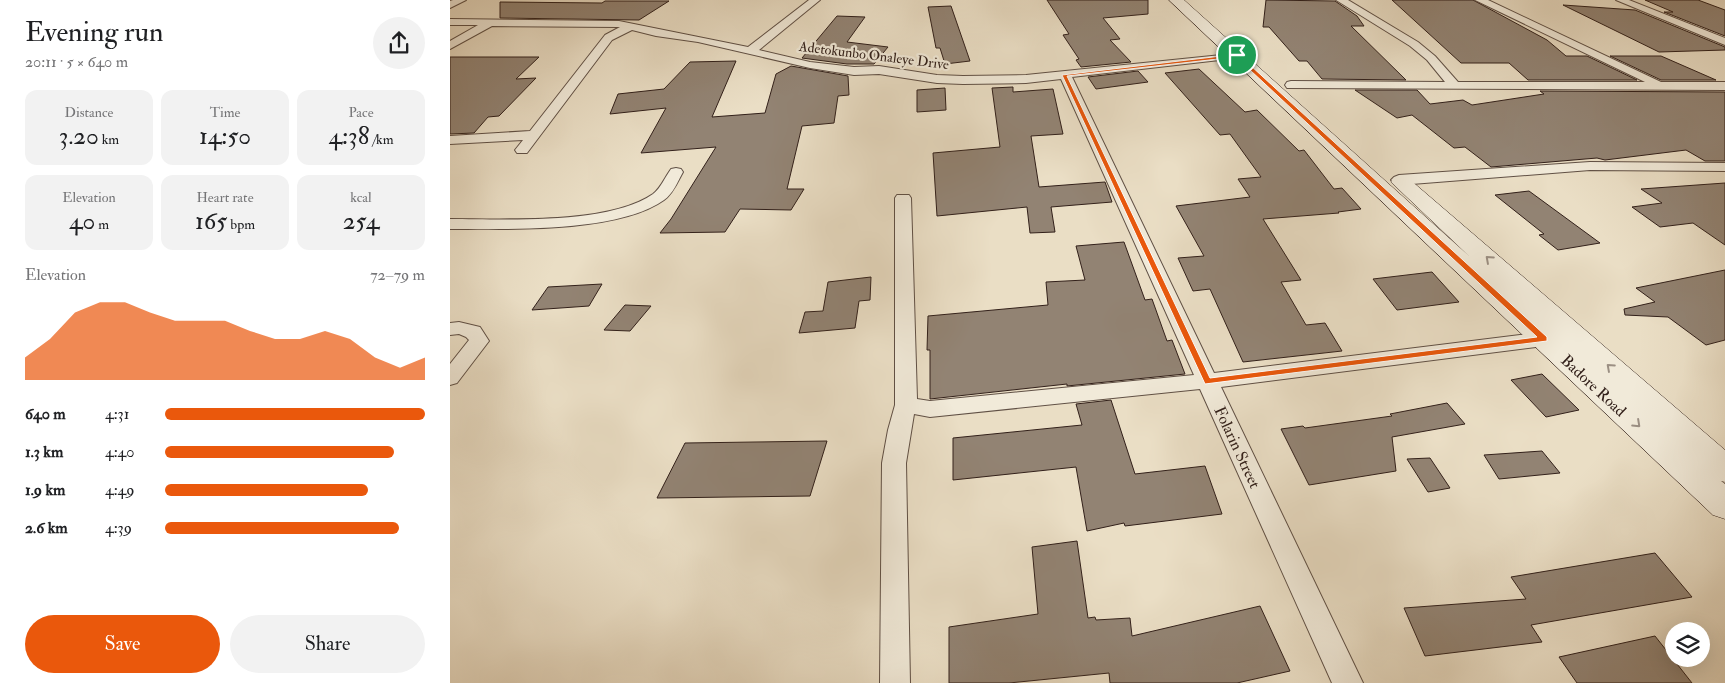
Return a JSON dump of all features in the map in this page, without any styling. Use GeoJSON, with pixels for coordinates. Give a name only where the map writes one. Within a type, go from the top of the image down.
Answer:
{"type":"FeatureCollection","features":[{"type":"Feature","properties":{"kind":"main road","name":"Badore Road"},"geometry":{"type":"LineString","coordinates":[[1176,0],[1725,505]]}},
{"type":"Feature","properties":{"kind":"main road","name":"Badore Road"},"geometry":{"type":"LineString","coordinates":[[1193,0],[1725,470]]}},
{"type":"Feature","properties":{"kind":"street"},"geometry":{"type":"LineString","coordinates":[[450,5],[461,0]]}},
{"type":"Feature","properties":{"kind":"street"},"geometry":{"type":"LineString","coordinates":[[750,50],[815,0]]}},
{"type":"Feature","properties":{"kind":"street"},"geometry":{"type":"LineString","coordinates":[[1342,0],[1414,44],[1431,58],[1455,86]]}},
{"type":"Feature","properties":{"kind":"street"},"geometry":{"type":"LineString","coordinates":[[1480,0],[1662,86]]}},
{"type":"Feature","properties":{"kind":"street"},"geometry":{"type":"LineString","coordinates":[[1621,0],[1725,42]]}},
{"type":"Feature","properties":{"kind":"street","name":"Adetokunbo Onaleye Drive"},"geometry":{"type":"LineString","coordinates":[[450,22],[603,24],[631,27],[750,50],[810,65],[854,70],[879,70],[937,79],[1026,79],[1237,55]]}},
{"type":"Feature","properties":{"kind":"street"},"geometry":{"type":"LineString","coordinates":[[450,46],[490,23]]}},
{"type":"Feature","properties":{"kind":"street"},"geometry":{"type":"LineString","coordinates":[[522,150],[604,46],[606,40],[614,33],[631,27]]}},
{"type":"Feature","properties":{"kind":"street"},"geometry":{"type":"LineString","coordinates":[[604,46],[650,32]]}},
{"type":"Feature","properties":{"kind":"street","name":"Folarin Street"},"geometry":{"type":"LineString","coordinates":[[1064,75],[1348,683]]}},
{"type":"Feature","properties":{"kind":"street"},"geometry":{"type":"LineString","coordinates":[[1291,86],[1725,86]]}},
{"type":"Feature","properties":{"kind":"street"},"geometry":{"type":"LineString","coordinates":[[450,140],[535,135]]}},
{"type":"Feature","properties":{"kind":"street"},"geometry":{"type":"LineString","coordinates":[[1399,180],[1590,166],[1725,167]]}},
{"type":"Feature","properties":{"kind":"street"},"geometry":{"type":"LineString","coordinates":[[450,224],[562,222],[606,216],[640,208],[661,195],[676,172]]}},
{"type":"Feature","properties":{"kind":"street"},"geometry":{"type":"LineString","coordinates":[[895,683],[894,463],[899,430],[906,405],[904,198]]}},
{"type":"Feature","properties":{"kind":"street"},"geometry":{"type":"LineString","coordinates":[[450,329],[459,328],[473,332],[478,341],[450,378]]}},
{"type":"Feature","properties":{"kind":"street"},"geometry":{"type":"LineString","coordinates":[[906,405],[930,409],[1208,382],[1544,339]]}},
{"type":"Feature","properties":{"kind":"building"},"geometry":{"type":"Polygon","coordinates":[[[1047,0],[1148,0],[1148,14],[1103,18],[1120,39],[1110,40],[1131,62],[1081,67],[1076,60],[1079,59],[1063,35],[1069,34],[1047,0]]]}},
{"type":"Feature","properties":{"kind":"building"},"geometry":{"type":"Polygon","coordinates":[[[1266,0],[1335,1],[1357,16],[1364,26],[1351,26],[1406,80],[1322,79],[1307,61],[1299,61],[1269,27],[1263,27],[1266,0]]]}},
{"type":"Feature","properties":{"kind":"building"},"geometry":{"type":"Polygon","coordinates":[[[1392,0],[1473,0],[1547,40],[1566,56],[1587,56],[1637,80],[1528,80],[1509,63],[1461,63],[1392,0]]]}},
{"type":"Feature","properties":{"kind":"building"},"geometry":{"type":"Polygon","coordinates":[[[1645,0],[1698,0],[1725,10],[1725,36],[1664,12],[1673,12],[1645,0]]]}},
{"type":"Feature","properties":{"kind":"building"},"geometry":{"type":"Polygon","coordinates":[[[605,1],[669,1],[639,20],[500,18],[500,2],[602,3],[605,1]]]}},
{"type":"Feature","properties":{"kind":"building"},"geometry":{"type":"Polygon","coordinates":[[[1563,5],[1635,10],[1725,47],[1725,50],[1659,52],[1563,5]]]}},
{"type":"Feature","properties":{"kind":"building"},"geometry":{"type":"Polygon","coordinates":[[[951,6],[970,61],[945,64],[940,48],[936,48],[928,7],[951,6]]]}},
{"type":"Feature","properties":{"kind":"building"},"geometry":{"type":"Polygon","coordinates":[[[837,16],[865,17],[847,42],[888,47],[874,64],[847,64],[802,58],[837,16]]]}},
{"type":"Feature","properties":{"kind":"building"},"geometry":{"type":"Polygon","coordinates":[[[1610,56],[1661,56],[1716,80],[1661,80],[1610,56]]]}},
{"type":"Feature","properties":{"kind":"building"},"geometry":{"type":"Polygon","coordinates":[[[450,57],[539,57],[516,79],[536,78],[499,116],[488,117],[474,133],[450,134],[450,57]]]}},
{"type":"Feature","properties":{"kind":"building"},"geometry":{"type":"Polygon","coordinates":[[[736,61],[712,117],[765,113],[776,74],[791,66],[848,76],[849,95],[838,96],[834,123],[802,126],[787,189],[804,189],[791,210],[740,209],[725,232],[660,233],[671,219],[716,147],[641,153],[666,108],[610,114],[618,94],[664,89],[690,62],[736,61]]]}},
{"type":"Feature","properties":{"kind":"building"},"geometry":{"type":"Polygon","coordinates":[[[1199,69],[1245,112],[1257,110],[1299,151],[1304,150],[1334,189],[1342,188],[1361,209],[1339,213],[1263,219],[1301,280],[1281,282],[1306,325],[1325,323],[1342,351],[1243,362],[1210,289],[1193,291],[1178,258],[1204,256],[1176,206],[1250,197],[1238,179],[1261,177],[1230,134],[1220,135],[1165,73],[1199,69]]]}},
{"type":"Feature","properties":{"kind":"building"},"geometry":{"type":"Polygon","coordinates":[[[1138,71],[1148,82],[1096,89],[1088,77],[1138,71]]]}},
{"type":"Feature","properties":{"kind":"building"},"geometry":{"type":"Polygon","coordinates":[[[1013,87],[1013,92],[1053,89],[1063,134],[1031,136],[1039,187],[1105,182],[1112,202],[1051,207],[1055,232],[1030,233],[1027,207],[937,216],[933,153],[1000,147],[992,88],[1013,87]]]}},
{"type":"Feature","properties":{"kind":"building"},"geometry":{"type":"Polygon","coordinates":[[[945,88],[946,110],[917,112],[917,90],[945,88]]]}},
{"type":"Feature","properties":{"kind":"building"},"geometry":{"type":"Polygon","coordinates":[[[1355,90],[1417,90],[1430,104],[1463,100],[1472,105],[1544,94],[1540,91],[1725,92],[1725,161],[1705,161],[1686,150],[1605,160],[1597,158],[1491,167],[1465,147],[1454,148],[1412,115],[1397,118],[1355,90]]]}},
{"type":"Feature","properties":{"kind":"building"},"geometry":{"type":"Polygon","coordinates":[[[1725,183],[1725,245],[1693,223],[1660,227],[1632,207],[1662,203],[1641,189],[1725,183]]]}},
{"type":"Feature","properties":{"kind":"building"},"geometry":{"type":"Polygon","coordinates":[[[1529,191],[1600,243],[1558,250],[1539,235],[1544,234],[1495,195],[1529,191]]]}},
{"type":"Feature","properties":{"kind":"building"},"geometry":{"type":"Polygon","coordinates":[[[1124,242],[1145,300],[1152,299],[1167,341],[1172,340],[1185,374],[1067,386],[1067,384],[930,399],[930,350],[927,350],[928,316],[1048,305],[1046,282],[1085,280],[1076,246],[1124,242]]]}},
{"type":"Feature","properties":{"kind":"building"},"geometry":{"type":"Polygon","coordinates":[[[1725,270],[1725,340],[1706,345],[1668,317],[1625,315],[1624,309],[1655,302],[1636,288],[1725,270]]]}},
{"type":"Feature","properties":{"kind":"building"},"geometry":{"type":"Polygon","coordinates":[[[1432,272],[1459,302],[1397,310],[1373,279],[1432,272]]]}},
{"type":"Feature","properties":{"kind":"building"},"geometry":{"type":"Polygon","coordinates":[[[871,277],[870,300],[859,301],[855,328],[799,333],[805,312],[823,311],[828,282],[871,277]]]}},
{"type":"Feature","properties":{"kind":"building"},"geometry":{"type":"Polygon","coordinates":[[[602,284],[589,306],[532,310],[548,287],[602,284]]]}},
{"type":"Feature","properties":{"kind":"building"},"geometry":{"type":"Polygon","coordinates":[[[625,305],[651,306],[630,331],[604,330],[625,305]]]}},
{"type":"Feature","properties":{"kind":"building"},"geometry":{"type":"Polygon","coordinates":[[[1542,374],[1579,410],[1546,417],[1511,380],[1542,374]]]}},
{"type":"Feature","properties":{"kind":"building"},"geometry":{"type":"Polygon","coordinates":[[[1111,400],[1135,474],[1205,466],[1222,514],[1125,526],[1124,523],[1087,531],[1076,467],[953,480],[953,438],[1082,425],[1076,404],[1111,400]]]}},
{"type":"Feature","properties":{"kind":"building"},"geometry":{"type":"Polygon","coordinates":[[[1447,403],[1465,424],[1392,437],[1396,471],[1309,485],[1281,429],[1303,426],[1305,428],[1392,416],[1390,414],[1447,403]]]}},
{"type":"Feature","properties":{"kind":"building"},"geometry":{"type":"Polygon","coordinates":[[[827,441],[810,496],[657,498],[685,443],[827,441]]]}},
{"type":"Feature","properties":{"kind":"building"},"geometry":{"type":"Polygon","coordinates":[[[1542,451],[1560,473],[1499,479],[1484,455],[1542,451]]]}},
{"type":"Feature","properties":{"kind":"building"},"geometry":{"type":"Polygon","coordinates":[[[1430,458],[1450,488],[1428,492],[1407,459],[1430,458]]]}},
{"type":"Feature","properties":{"kind":"building"},"geometry":{"type":"Polygon","coordinates":[[[1077,541],[1088,618],[1095,617],[1096,620],[1130,618],[1132,636],[1260,606],[1290,671],[1237,683],[1110,683],[1109,673],[1009,683],[949,683],[949,627],[1038,614],[1032,547],[1077,541]]]}},
{"type":"Feature","properties":{"kind":"building"},"geometry":{"type":"Polygon","coordinates":[[[1655,553],[1692,597],[1531,625],[1542,642],[1425,656],[1404,608],[1526,599],[1511,577],[1655,553]]]}},
{"type":"Feature","properties":{"kind":"building"},"geometry":{"type":"Polygon","coordinates":[[[1655,636],[1665,649],[1665,667],[1679,667],[1692,683],[1577,683],[1559,657],[1655,636]]]}},
{"type":"Feature","properties":{"kind":"route"},"geometry":{"type":"LineString","coordinates":[[1237,55],[1544,339],[1208,382],[1064,75],[1237,55]]}}]}
